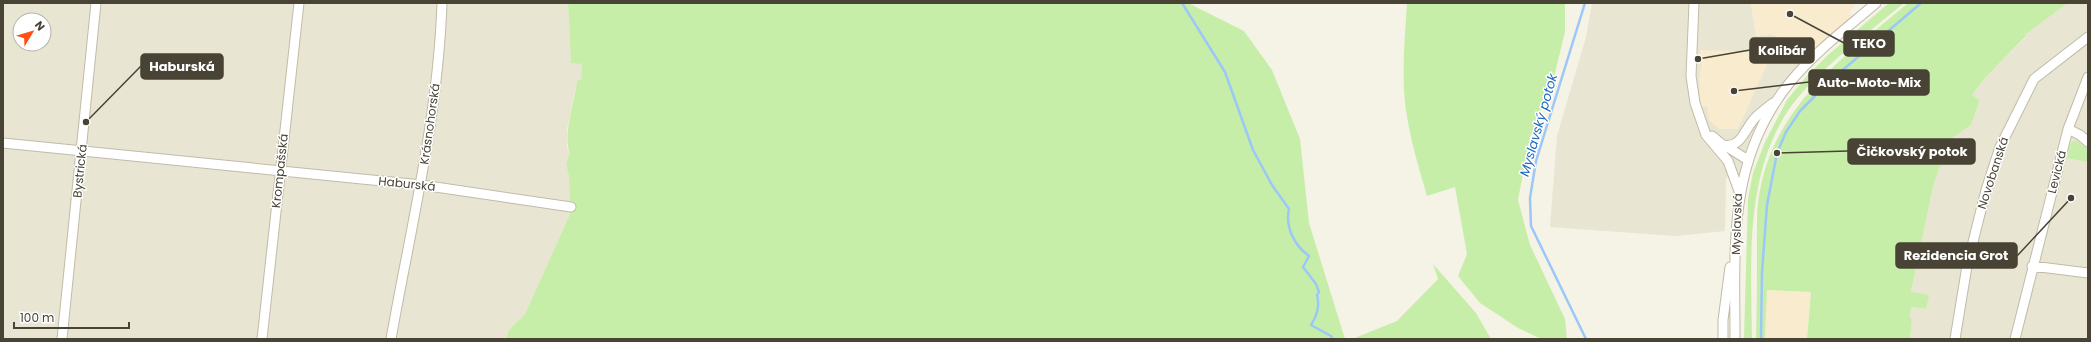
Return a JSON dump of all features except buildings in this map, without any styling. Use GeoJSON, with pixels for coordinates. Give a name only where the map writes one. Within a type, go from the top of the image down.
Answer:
{"type":"FeatureCollection","features":[{"type":"Feature","properties":{"kind":"street","name":"Bystrická"},"geometry":{"type":"LineString","coordinates":[[62,339],[96,3]]}},
{"type":"Feature","properties":{"kind":"street","name":"Krompašská"},"geometry":{"type":"LineString","coordinates":[[262,339],[299,3]]}},
{"type":"Feature","properties":{"kind":"street","name":"Krásnohorská"},"geometry":{"type":"LineString","coordinates":[[391,339],[404,264],[422,185],[440,47],[442,3]]}},
{"type":"Feature","properties":{"kind":"street","name":"Myslavská"},"geometry":{"type":"LineString","coordinates":[[1694,3],[1692,85],[1695,103],[1700,120],[1708,137],[1728,161],[1740,193],[1738,214],[1735,339]]}},
{"type":"Feature","properties":{"kind":"street"},"geometry":{"type":"LineString","coordinates":[[1740,193],[1748,160],[1766,119],[1780,96],[1811,60],[1876,3]]}},
{"type":"Feature","properties":{"kind":"street","name":"Novobanská"},"geometry":{"type":"LineString","coordinates":[[1955,339],[1967,266],[1988,184],[2002,140],[2034,80],[2088,37]]}},
{"type":"Feature","properties":{"kind":"street","name":"Levická"},"geometry":{"type":"LineString","coordinates":[[2015,339],[2032,266],[2068,129],[2087,80]]}},
{"type":"Feature","properties":{"kind":"street"},"geometry":{"type":"LineString","coordinates":[[1723,145],[1731,145],[1738,142],[1756,116],[1780,96]]}},
{"type":"Feature","properties":{"kind":"street","name":"Myslavská"},"geometry":{"type":"LineString","coordinates":[[1700,120],[1710,134],[1723,145],[1748,160]]}},
{"type":"Feature","properties":{"kind":"street"},"geometry":{"type":"LineString","coordinates":[[2068,129],[2080,135],[2088,142]]}},
{"type":"Feature","properties":{"kind":"street","name":"Haburská"},"geometry":{"type":"LineString","coordinates":[[3,143],[422,185],[571,206]]}},
{"type":"Feature","properties":{"kind":"street"},"geometry":{"type":"LineString","coordinates":[[1723,339],[1723,320],[1738,214]]}},
{"type":"Feature","properties":{"kind":"street"},"geometry":{"type":"LineString","coordinates":[[2032,266],[2088,273]]}},
{"type":"Feature","properties":{"kind":"shaded area"},"geometry":{"type":"Polygon","coordinates":[[[3,3],[568,3],[571,62],[582,64],[581,80],[577,80],[567,129],[567,147],[570,153],[566,164],[569,177],[570,214],[525,314],[509,330],[506,339],[3,339],[3,3]]]}},
{"type":"Feature","properties":{"kind":"shaded area"},"geometry":{"type":"Polygon","coordinates":[[[1592,3],[1751,3],[1756,36],[1771,34],[1804,47],[1814,57],[1766,119],[1740,191],[1731,170],[1726,179],[1725,231],[1675,236],[1550,227],[1557,136],[1586,37],[1592,3]]]}},
{"type":"Feature","properties":{"kind":"shaded area"},"geometry":{"type":"Polygon","coordinates":[[[1751,3],[1856,3],[1849,13],[1855,21],[1814,56],[1804,47],[1771,34],[1756,36],[1751,3]]]}},
{"type":"Feature","properties":{"kind":"shaded area"},"geometry":{"type":"Polygon","coordinates":[[[2068,3],[2088,3],[2088,339],[1910,339],[1912,320],[1910,319],[1911,307],[1926,309],[1911,292],[1933,187],[1948,141],[1971,125],[1980,100],[1972,95],[1985,78],[2026,37],[2025,35],[2068,3]]]}},
{"type":"Feature","properties":{"kind":"shaded area"},"geometry":{"type":"Polygon","coordinates":[[[1700,50],[1760,52],[1760,56],[1770,58],[1738,129],[1719,129],[1709,120],[1707,106],[1701,107],[1699,80],[1702,62],[1700,50]]]}},
{"type":"Feature","properties":{"kind":"shaded area"},"geometry":{"type":"Polygon","coordinates":[[[1766,290],[1811,292],[1807,339],[1765,339],[1766,290]]]}},
{"type":"Feature","properties":{"kind":"green space"},"geometry":{"type":"Polygon","coordinates":[[[568,3],[1188,3],[1244,31],[1272,70],[1300,139],[1309,223],[1345,339],[506,339],[509,330],[525,314],[570,214],[569,177],[566,164],[570,153],[567,137],[577,80],[581,80],[582,64],[571,63],[568,3]]]}},
{"type":"Feature","properties":{"kind":"green space"},"geometry":{"type":"Polygon","coordinates":[[[1407,3],[1565,3],[1565,32],[1554,77],[1530,137],[1518,200],[1530,245],[1565,319],[1567,339],[1541,339],[1518,328],[1480,303],[1458,276],[1467,254],[1455,187],[1427,196],[1410,132],[1405,97],[1404,70],[1404,43],[1407,3]]]}},
{"type":"Feature","properties":{"kind":"green space"},"geometry":{"type":"Polygon","coordinates":[[[1889,3],[1904,3],[1845,51],[1817,77],[1792,105],[1776,131],[1765,159],[1758,188],[1752,248],[1752,339],[1744,339],[1748,199],[1753,173],[1765,142],[1787,100],[1806,77],[1828,55],[1889,3]]]}},
{"type":"Feature","properties":{"kind":"green space"},"geometry":{"type":"Polygon","coordinates":[[[1908,3],[2068,3],[2025,35],[2026,36],[1985,78],[1972,95],[1980,100],[1971,125],[1948,141],[1933,187],[1911,292],[1929,295],[1926,309],[1911,307],[1910,319],[1912,319],[1910,339],[1807,339],[1811,292],[1767,290],[1765,339],[1756,339],[1757,226],[1759,193],[1770,155],[1783,128],[1799,104],[1818,82],[1839,61],[1908,3]]]}},
{"type":"Feature","properties":{"kind":"green space"},"geometry":{"type":"Polygon","coordinates":[[[2075,140],[2088,149],[2088,162],[2067,158],[2071,143],[2075,140]]]}},
{"type":"Feature","properties":{"kind":"green space"},"geometry":{"type":"Polygon","coordinates":[[[1433,264],[1476,313],[1491,339],[1352,339],[1397,321],[1438,279],[1433,264]]]}},
{"type":"Feature","properties":{"kind":"waterway"},"geometry":{"type":"LineString","coordinates":[[1182,3],[1225,72],[1253,150],[1272,185],[1289,209],[1288,222],[1295,241],[1309,256],[1303,267],[1316,284],[1319,292],[1317,295],[1317,311],[1311,325],[1331,336],[1333,339]]}},
{"type":"Feature","properties":{"kind":"waterway","name":"Myslavský potok"},"geometry":{"type":"LineString","coordinates":[[1585,3],[1536,161],[1530,198],[1531,226],[1586,339]]}},
{"type":"Feature","properties":{"kind":"waterway"},"geometry":{"type":"LineString","coordinates":[[1761,339],[1762,272],[1767,205],[1777,153],[1786,132],[1800,111],[1831,80],[1921,3]]}},
{"type":"Feature","properties":{"kind":"place","name":"TEKO"},"geometry":{"type":"Point","coordinates":[1790,14]}},
{"type":"Feature","properties":{"kind":"place","name":"Kolibár"},"geometry":{"type":"Point","coordinates":[1698,59]}},
{"type":"Feature","properties":{"kind":"place","name":"Auto-Moto-Mix"},"geometry":{"type":"Point","coordinates":[1734,91]}},
{"type":"Feature","properties":{"kind":"place","name":"Haburská"},"geometry":{"type":"Point","coordinates":[86,122]}},
{"type":"Feature","properties":{"kind":"place","name":"Čičkovský potok"},"geometry":{"type":"Point","coordinates":[1777,153]}},
{"type":"Feature","properties":{"kind":"place","name":"Rezidencia Grot"},"geometry":{"type":"Point","coordinates":[2071,198]}}]}
